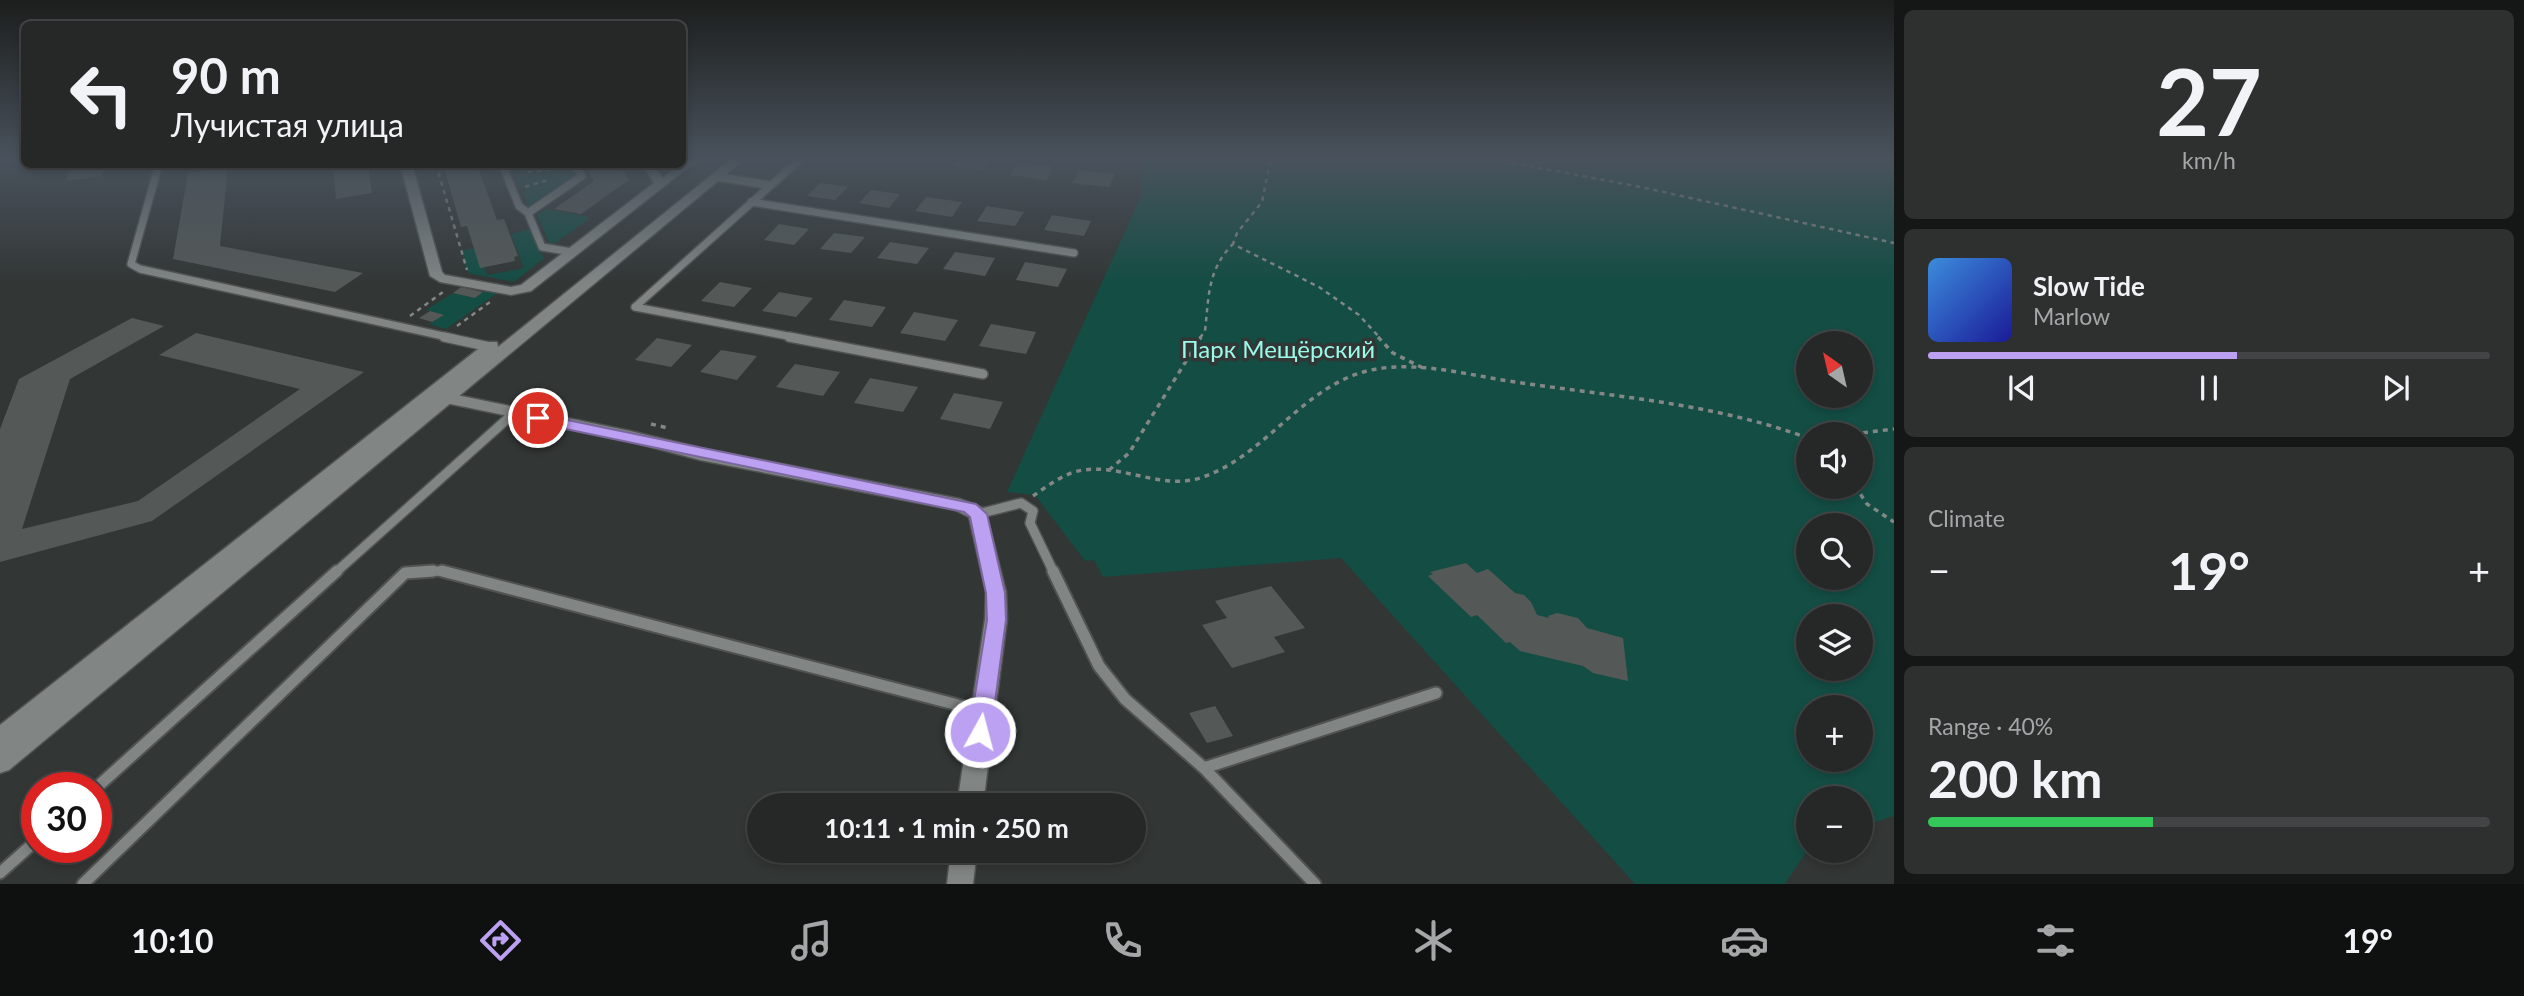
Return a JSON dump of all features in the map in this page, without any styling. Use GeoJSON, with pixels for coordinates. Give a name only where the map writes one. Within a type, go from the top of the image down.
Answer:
{"type":"FeatureCollection","features":[{"type":"Feature","properties":{"kind":"street"},"geometry":{"type":"LineString","coordinates":[[417,202],[435,273],[440,278],[462,277],[512,291],[526,288],[637,202]]}},
{"type":"Feature","properties":{"kind":"street"},"geometry":{"type":"LineString","coordinates":[[0,739],[490,347],[676,202]]}},
{"type":"Feature","properties":{"kind":"street"},"geometry":{"type":"LineString","coordinates":[[0,763],[447,398],[680,202]]}},
{"type":"Feature","properties":{"kind":"street"},"geometry":{"type":"LineString","coordinates":[[447,398],[630,436],[700,454],[960,505],[978,514],[996,593],[996,620],[972,793]]}},
{"type":"Feature","properties":{"kind":"street"},"geometry":{"type":"LineString","coordinates":[[960,884],[962,863]]}},
{"type":"Feature","properties":{"kind":"lane"},"geometry":{"type":"LineString","coordinates":[[148,202],[131,264],[154,272],[490,347]]}},
{"type":"Feature","properties":{"kind":"lane"},"geometry":{"type":"LineString","coordinates":[[517,202],[528,213],[542,247],[572,252]]}},
{"type":"Feature","properties":{"kind":"lane"},"geometry":{"type":"LineString","coordinates":[[528,213],[544,202]]}},
{"type":"Feature","properties":{"kind":"lane"},"geometry":{"type":"LineString","coordinates":[[751,202],[635,307],[983,374]]}},
{"type":"Feature","properties":{"kind":"lane"},"geometry":{"type":"LineString","coordinates":[[753,202],[1074,253]]}},
{"type":"Feature","properties":{"kind":"lane"},"geometry":{"type":"LineString","coordinates":[[112,774],[514,413]]}},
{"type":"Feature","properties":{"kind":"lane"},"geometry":{"type":"LineString","coordinates":[[978,514],[1021,503],[1032,511],[1030,523],[1099,666],[1125,699],[1204,768],[1315,884]]}},
{"type":"Feature","properties":{"kind":"lane"},"geometry":{"type":"LineString","coordinates":[[83,884],[405,573],[440,571],[962,706]]}},
{"type":"Feature","properties":{"kind":"lane"},"geometry":{"type":"LineString","coordinates":[[1204,768],[1436,693]]}},
{"type":"Feature","properties":{"kind":"lane"},"geometry":{"type":"LineString","coordinates":[[0,873],[21,854]]}},
{"type":"Feature","properties":{"kind":"path"},"geometry":{"type":"LineString","coordinates":[[402,322],[462,277],[445,202]]}},
{"type":"Feature","properties":{"kind":"path"},"geometry":{"type":"LineString","coordinates":[[1109,470],[1129,453],[1200,340],[1205,331],[1212,275],[1219,258],[1233,244],[1237,233],[1262,202]]}},
{"type":"Feature","properties":{"kind":"path"},"geometry":{"type":"LineString","coordinates":[[1710,202],[1894,243]]}},
{"type":"Feature","properties":{"kind":"path"},"geometry":{"type":"LineString","coordinates":[[1233,244],[1319,287],[1359,315],[1393,353],[1429,371]]}},
{"type":"Feature","properties":{"kind":"path"},"geometry":{"type":"LineString","coordinates":[[448,332],[512,291]]}},
{"type":"Feature","properties":{"kind":"path"},"geometry":{"type":"LineString","coordinates":[[1021,503],[1064,476],[1083,470],[1109,470],[1170,480],[1198,479],[1224,466],[1259,442],[1317,392],[1350,376],[1384,368],[1429,371],[1686,407],[1765,423],[1796,435]]}},
{"type":"Feature","properties":{"kind":"path"},"geometry":{"type":"LineString","coordinates":[[1873,432],[1894,429]]}},
{"type":"Feature","properties":{"kind":"path"},"geometry":{"type":"LineString","coordinates":[[1864,499],[1894,522]]}},
{"type":"Feature","properties":{"kind":"green space"},"geometry":{"type":"Polygon","coordinates":[[[526,202],[544,202],[534,209],[528,208],[526,202]]]}},
{"type":"Feature","properties":{"kind":"green space","name":"Парк Мещёрский"},"geometry":{"type":"Polygon","coordinates":[[[1138,202],[1894,202],[1894,816],[1873,823],[1873,786],[1796,786],[1796,863],[1799,863],[1785,884],[1635,884],[1341,558],[1103,577],[1094,560],[1085,561],[1035,495],[1007,492],[1138,202]]]}},
{"type":"Feature","properties":{"kind":"green space"},"geometry":{"type":"Polygon","coordinates":[[[545,209],[586,216],[589,219],[554,244],[549,242],[537,215],[545,209]]]}},
{"type":"Feature","properties":{"kind":"green space"},"geometry":{"type":"Polygon","coordinates":[[[529,229],[544,258],[514,282],[468,273],[461,251],[478,247],[487,275],[524,268],[511,234],[529,229]]]}},
{"type":"Feature","properties":{"kind":"green space"},"geometry":{"type":"Polygon","coordinates":[[[487,289],[499,292],[446,329],[429,324],[443,315],[426,310],[453,293],[475,298],[487,289]]]}},
{"type":"Feature","properties":{"kind":"building"},"geometry":{"type":"Polygon","coordinates":[[[183,202],[224,202],[220,246],[363,273],[335,292],[173,259],[183,202]]]}},
{"type":"Feature","properties":{"kind":"building"},"geometry":{"type":"Polygon","coordinates":[[[454,202],[491,202],[497,220],[504,219],[518,256],[514,257],[515,261],[480,268],[467,226],[461,227],[454,202]]]}},
{"type":"Feature","properties":{"kind":"building"},"geometry":{"type":"Polygon","coordinates":[[[564,202],[598,202],[581,214],[554,209],[564,202]]]}},
{"type":"Feature","properties":{"kind":"building"},"geometry":{"type":"Polygon","coordinates":[[[860,202],[894,202],[889,208],[860,202]]]}},
{"type":"Feature","properties":{"kind":"building"},"geometry":{"type":"Polygon","coordinates":[[[922,202],[962,202],[952,217],[915,211],[922,202]]]}},
{"type":"Feature","properties":{"kind":"building"},"geometry":{"type":"Polygon","coordinates":[[[987,206],[1024,212],[1015,226],[977,221],[987,206]]]}},
{"type":"Feature","properties":{"kind":"building"},"geometry":{"type":"Polygon","coordinates":[[[1052,215],[1091,221],[1084,236],[1044,230],[1052,215]]]}},
{"type":"Feature","properties":{"kind":"building"},"geometry":{"type":"Polygon","coordinates":[[[779,224],[809,229],[794,245],[764,240],[779,224]]]}},
{"type":"Feature","properties":{"kind":"building"},"geometry":{"type":"Polygon","coordinates":[[[834,233],[865,237],[851,253],[820,249],[834,233]]]}},
{"type":"Feature","properties":{"kind":"building"},"geometry":{"type":"Polygon","coordinates":[[[890,242],[929,248],[917,264],[877,258],[890,242]]]}},
{"type":"Feature","properties":{"kind":"building"},"geometry":{"type":"Polygon","coordinates":[[[955,252],[995,258],[985,276],[943,269],[955,252]]]}},
{"type":"Feature","properties":{"kind":"building"},"geometry":{"type":"Polygon","coordinates":[[[1025,262],[1067,269],[1058,287],[1016,280],[1025,262]]]}},
{"type":"Feature","properties":{"kind":"building"},"geometry":{"type":"Polygon","coordinates":[[[720,282],[752,288],[734,307],[701,301],[720,282]]]}},
{"type":"Feature","properties":{"kind":"building"},"geometry":{"type":"Polygon","coordinates":[[[461,287],[483,292],[475,298],[453,293],[461,287]]]}},
{"type":"Feature","properties":{"kind":"building"},"geometry":{"type":"Polygon","coordinates":[[[779,292],[813,298],[796,317],[762,311],[779,292]]]}},
{"type":"Feature","properties":{"kind":"building"},"geometry":{"type":"Polygon","coordinates":[[[844,300],[886,307],[872,327],[829,320],[844,300]]]}},
{"type":"Feature","properties":{"kind":"building"},"geometry":{"type":"Polygon","coordinates":[[[430,311],[444,315],[432,322],[419,318],[430,311]]]}},
{"type":"Feature","properties":{"kind":"building"},"geometry":{"type":"Polygon","coordinates":[[[914,312],[958,320],[945,341],[900,333],[914,312]]]}},
{"type":"Feature","properties":{"kind":"building"},"geometry":{"type":"Polygon","coordinates":[[[132,318],[164,326],[70,379],[22,529],[138,501],[300,389],[159,355],[196,333],[364,372],[152,521],[0,562],[0,429],[19,379],[132,318]]]}},
{"type":"Feature","properties":{"kind":"building"},"geometry":{"type":"Polygon","coordinates":[[[991,324],[1036,332],[1026,354],[979,346],[991,324]]]}},
{"type":"Feature","properties":{"kind":"building"},"geometry":{"type":"Polygon","coordinates":[[[657,338],[692,345],[671,367],[635,360],[657,338]]]}},
{"type":"Feature","properties":{"kind":"building"},"geometry":{"type":"Polygon","coordinates":[[[721,350],[757,356],[737,380],[700,372],[721,350]]]}},
{"type":"Feature","properties":{"kind":"building"},"geometry":{"type":"Polygon","coordinates":[[[795,364],[840,372],[823,396],[776,387],[795,364]]]}},
{"type":"Feature","properties":{"kind":"building"},"geometry":{"type":"Polygon","coordinates":[[[870,378],[918,387],[903,412],[854,403],[870,378]]]}},
{"type":"Feature","properties":{"kind":"building"},"geometry":{"type":"Polygon","coordinates":[[[954,393],[1003,402],[990,429],[940,419],[954,393]]]}},
{"type":"Feature","properties":{"kind":"building"},"geometry":{"type":"Polygon","coordinates":[[[1466,563],[1477,573],[1488,569],[1515,593],[1524,595],[1537,615],[1549,618],[1548,616],[1557,613],[1578,618],[1587,628],[1623,638],[1628,681],[1593,673],[1583,666],[1520,651],[1510,642],[1506,643],[1477,615],[1471,617],[1428,576],[1433,574],[1430,572],[1466,563]]]}},
{"type":"Feature","properties":{"kind":"building"},"geometry":{"type":"Polygon","coordinates":[[[1271,586],[1305,628],[1274,637],[1285,652],[1232,668],[1202,625],[1227,618],[1215,601],[1271,586]]]}},
{"type":"Feature","properties":{"kind":"building"},"geometry":{"type":"Polygon","coordinates":[[[1215,706],[1233,736],[1207,743],[1189,713],[1215,706]]]}},
{"type":"Feature","properties":{"kind":"route"},"geometry":{"type":"LineString","coordinates":[[538,418],[630,436],[700,454],[970,508],[978,514],[982,526],[996,593],[996,620],[980,732]]}}]}
